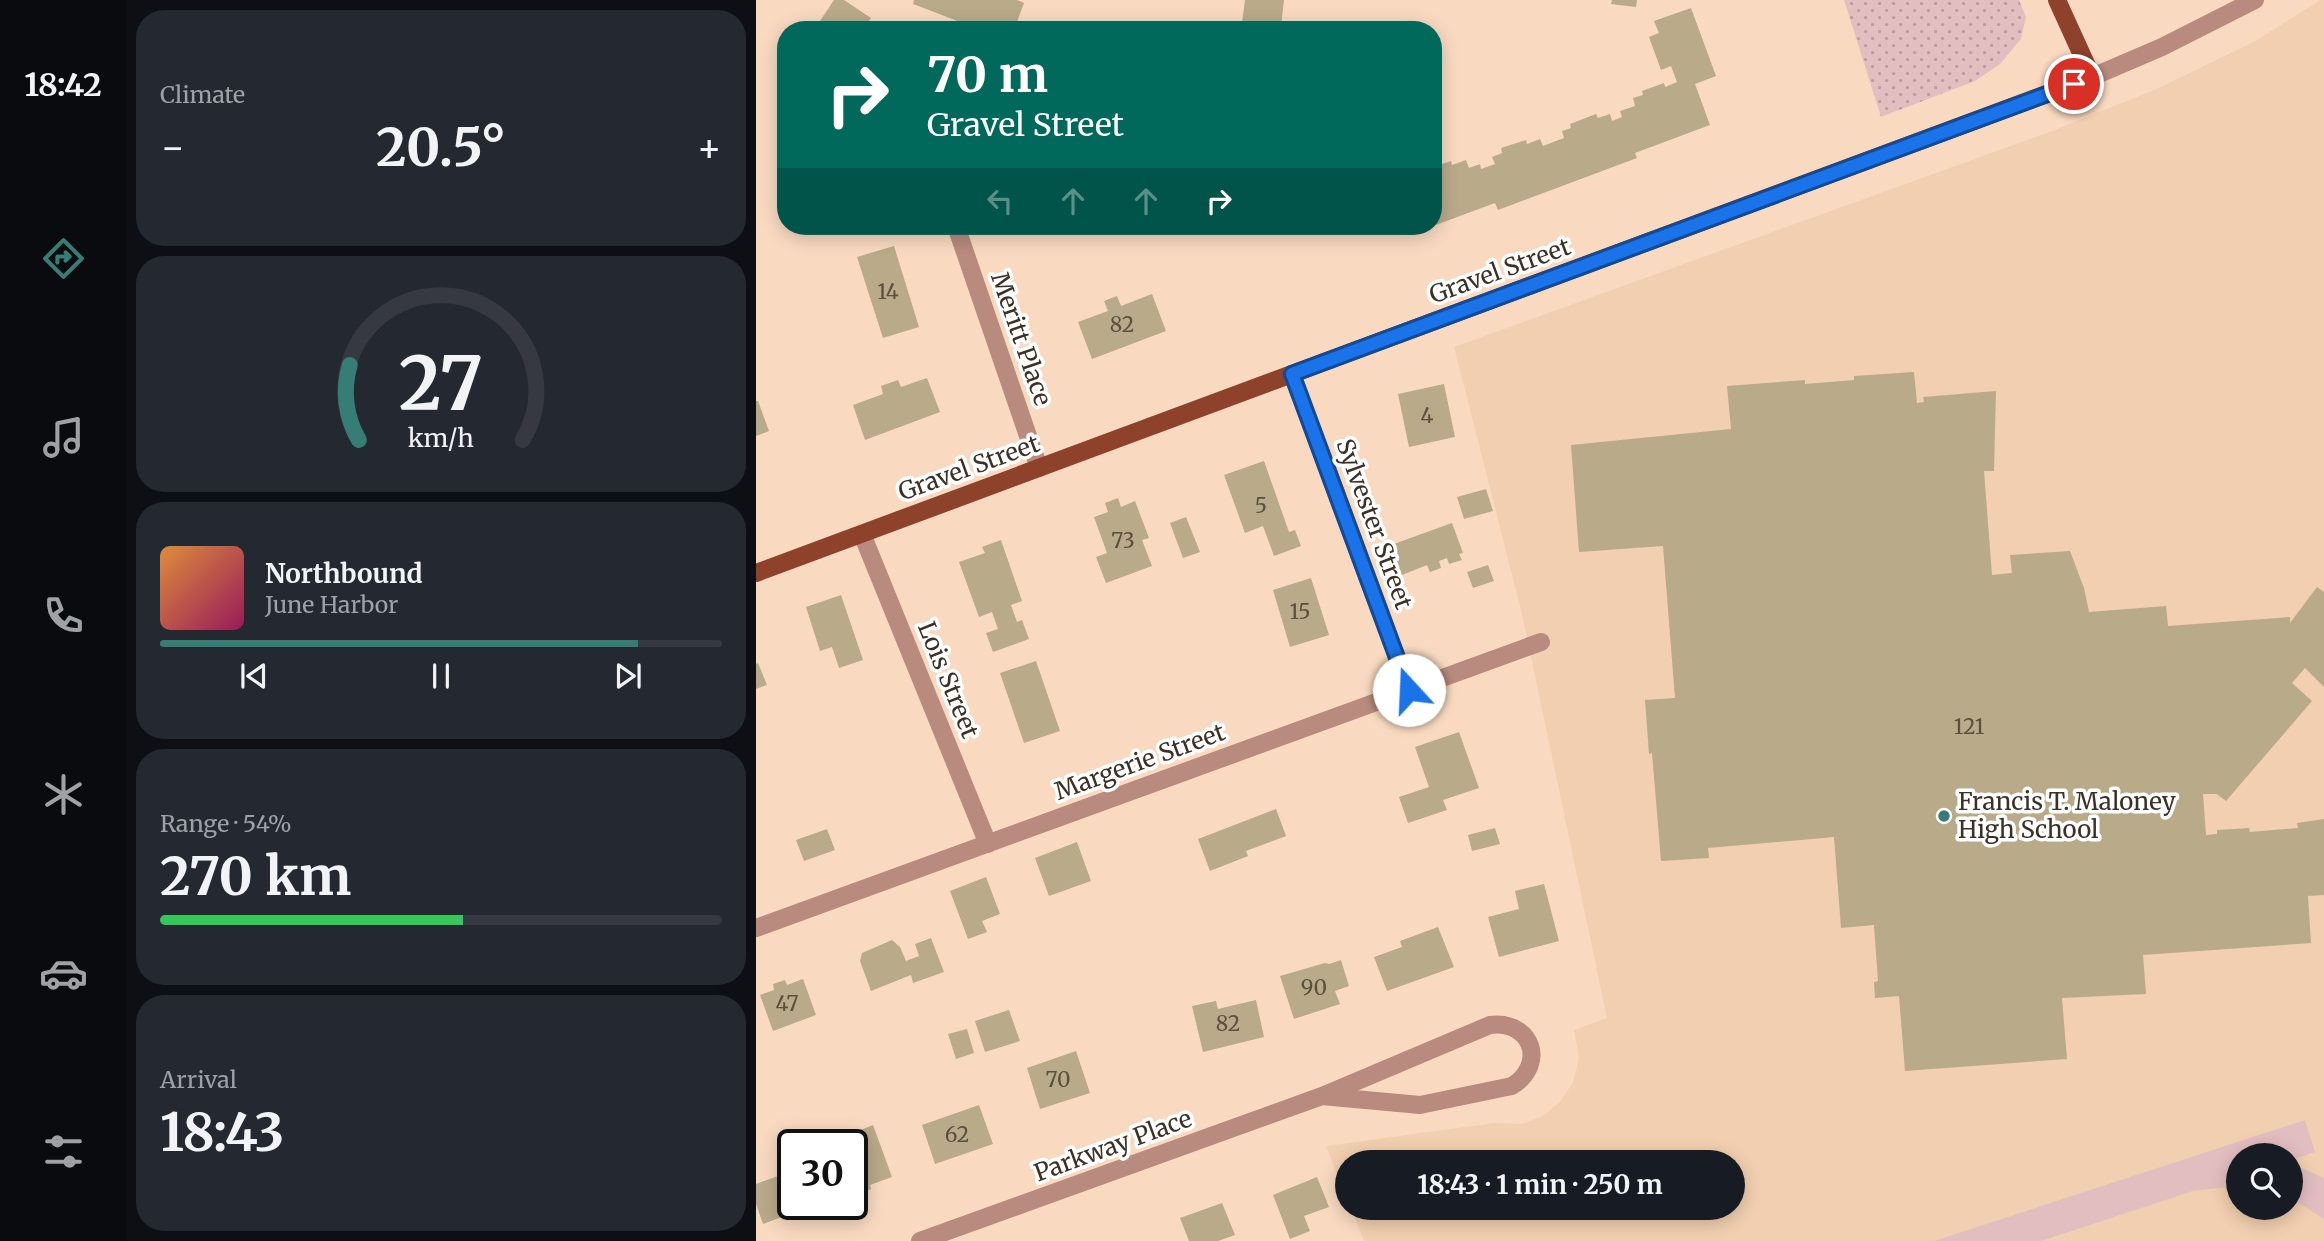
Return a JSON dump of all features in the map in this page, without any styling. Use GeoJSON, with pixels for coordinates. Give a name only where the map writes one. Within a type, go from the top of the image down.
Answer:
{"type":"FeatureCollection","features":[{"type":"Feature","properties":{"kind":"main road"},"geometry":{"type":"LineString","coordinates":[[2057,0],[2092,78]]}},
{"type":"Feature","properties":{"kind":"main road","name":"Gravel Street"},"geometry":{"type":"LineString","coordinates":[[756,573],[2092,78]]}},
{"type":"Feature","properties":{"kind":"street","name":"Gravel Street"},"geometry":{"type":"LineString","coordinates":[[2092,78],[2162,47],[2255,0]]}},
{"type":"Feature","properties":{"kind":"street","name":"Meritt Place"},"geometry":{"type":"LineString","coordinates":[[959,235],[1039,468]]}},
{"type":"Feature","properties":{"kind":"street","name":"Sylvester Street"},"geometry":{"type":"LineString","coordinates":[[1292,374],[1409,690]]}},
{"type":"Feature","properties":{"kind":"street","name":"Lois Street"},"geometry":{"type":"LineString","coordinates":[[862,534],[988,844]]}},
{"type":"Feature","properties":{"kind":"street","name":"Margerie Street"},"geometry":{"type":"LineString","coordinates":[[756,928],[1541,642]]}},
{"type":"Feature","properties":{"kind":"street","name":"Parkway Place"},"geometry":{"type":"LineString","coordinates":[[919,1241],[1322,1096],[1490,1025],[1511,1026],[1521,1032],[1528,1040],[1531,1051],[1528,1072],[1512,1086],[1440,1102],[1406,1105],[1322,1096]]}},
{"type":"Feature","properties":{"kind":"shaded area"},"geometry":{"type":"Polygon","coordinates":[[[1844,0],[2019,0],[2026,17],[2021,39],[2000,64],[1975,81],[1881,117],[1844,0]]]}},
{"type":"Feature","properties":{"kind":"shaded area","name":"Francis T. Maloney High School"},"geometry":{"type":"Polygon","coordinates":[[[2324,0],[2324,1241],[1364,1241],[1356,1220],[1745,1220],[1745,1150],[1335,1150],[1335,1169],[1326,1146],[1495,1123],[1521,1124],[1541,1117],[1560,1102],[1573,1082],[1579,1058],[1574,1030],[1607,1018],[1522,614],[1454,347],[2052,131],[2159,88],[2257,40],[2324,0]]]}},
{"type":"Feature","properties":{"kind":"shaded area"},"geometry":{"type":"Polygon","coordinates":[[[2305,1120],[2315,1152],[2303,1156],[2303,1143],[2234,1143],[2305,1120]]]}},
{"type":"Feature","properties":{"kind":"shaded area"},"geometry":{"type":"Polygon","coordinates":[[[2226,1146],[2226,1187],[2193,1191],[2041,1241],[1934,1241],[2226,1146]]]}},
{"type":"Feature","properties":{"kind":"shaded area"},"geometry":{"type":"Polygon","coordinates":[[[2303,1168],[2324,1178],[2324,1219],[2303,1206],[2303,1168]]]}},
{"type":"Feature","properties":{"kind":"building"},"geometry":{"type":"Polygon","coordinates":[[[834,0],[844,0],[871,18],[869,21],[820,21],[834,0]]]}},
{"type":"Feature","properties":{"kind":"building"},"geometry":{"type":"Polygon","coordinates":[[[914,0],[1017,0],[1024,3],[1017,21],[957,21],[913,4],[914,0]]]}},
{"type":"Feature","properties":{"kind":"building"},"geometry":{"type":"Polygon","coordinates":[[[1245,0],[1284,0],[1282,21],[1242,21],[1245,0]]]}},
{"type":"Feature","properties":{"kind":"building"},"geometry":{"type":"Polygon","coordinates":[[[1612,0],[1637,0],[1636,7],[1611,4],[1612,0]]]}},
{"type":"Feature","properties":{"kind":"building"},"geometry":{"type":"Polygon","coordinates":[[[1691,8],[1716,76],[1695,84],[1710,125],[1635,153],[1637,158],[1498,210],[1495,203],[1442,223],[1442,164],[1451,161],[1452,165],[1466,160],[1469,168],[1480,164],[1481,169],[1495,164],[1492,157],[1502,153],[1501,148],[1526,140],[1527,144],[1540,139],[1543,146],[1564,138],[1562,131],[1571,128],[1570,124],[1596,114],[1598,118],[1610,114],[1612,121],[1622,117],[1620,111],[1635,106],[1633,98],[1643,95],[1642,91],[1664,83],[1665,87],[1677,82],[1671,66],[1661,70],[1649,37],[1659,33],[1654,21],[1691,8]]]}},
{"type":"Feature","properties":{"kind":"building"},"geometry":{"type":"Polygon","coordinates":[[[894,246],[919,327],[883,338],[857,257],[894,246]]]}},
{"type":"Feature","properties":{"kind":"building"},"geometry":{"type":"Polygon","coordinates":[[[1152,294],[1166,331],[1092,359],[1078,322],[1108,311],[1104,301],[1117,296],[1121,306],[1152,294]]]}},
{"type":"Feature","properties":{"kind":"building"},"geometry":{"type":"Polygon","coordinates":[[[1914,372],[1917,403],[1924,402],[1923,397],[1996,391],[1994,471],[1984,471],[1992,575],[2012,573],[2010,555],[2070,551],[2084,588],[2089,612],[2166,606],[2168,626],[2290,617],[2290,623],[2317,587],[2324,592],[2324,687],[2305,668],[2292,683],[2312,701],[2226,801],[2217,794],[2203,794],[2206,835],[2217,834],[2217,830],[2249,828],[2250,832],[2298,828],[2297,823],[2324,819],[2324,895],[2308,896],[2311,943],[2143,955],[2146,994],[2062,998],[2067,1059],[1905,1071],[1899,996],[1875,998],[1874,982],[1878,981],[1874,925],[1841,928],[1834,837],[1708,848],[1709,858],[1661,861],[1645,700],[1675,698],[1663,546],[1579,552],[1571,445],[1731,429],[1727,386],[1805,380],[1805,384],[1854,380],[1854,376],[1914,372]]]}},
{"type":"Feature","properties":{"kind":"building"},"geometry":{"type":"Polygon","coordinates":[[[927,378],[940,412],[865,440],[853,405],[883,394],[881,386],[898,380],[901,387],[927,378]]]}},
{"type":"Feature","properties":{"kind":"building"},"geometry":{"type":"Polygon","coordinates":[[[1444,384],[1455,437],[1409,447],[1398,394],[1444,384]]]}},
{"type":"Feature","properties":{"kind":"building"},"geometry":{"type":"Polygon","coordinates":[[[756,401],[769,431],[756,436],[756,401]]]}},
{"type":"Feature","properties":{"kind":"building"},"geometry":{"type":"Polygon","coordinates":[[[1264,461],[1289,532],[1295,530],[1301,546],[1274,556],[1263,526],[1245,533],[1224,475],[1264,461]]]}},
{"type":"Feature","properties":{"kind":"building"},"geometry":{"type":"Polygon","coordinates":[[[1486,489],[1493,511],[1464,519],[1457,497],[1486,489]]]}},
{"type":"Feature","properties":{"kind":"building"},"geometry":{"type":"Polygon","coordinates":[[[1118,498],[1121,507],[1135,501],[1149,538],[1142,540],[1152,566],[1106,583],[1096,557],[1107,553],[1094,517],[1108,512],[1105,503],[1118,498]]]}},
{"type":"Feature","properties":{"kind":"building"},"geometry":{"type":"Polygon","coordinates":[[[1186,517],[1200,552],[1183,558],[1170,523],[1186,517]]]}},
{"type":"Feature","properties":{"kind":"building"},"geometry":{"type":"Polygon","coordinates":[[[1452,523],[1463,553],[1459,554],[1462,560],[1449,564],[1447,558],[1439,561],[1441,568],[1430,572],[1427,565],[1402,575],[1391,545],[1452,523]]]}},
{"type":"Feature","properties":{"kind":"building"},"geometry":{"type":"Polygon","coordinates":[[[1001,540],[1022,601],[1011,605],[1017,622],[1022,620],[1029,639],[993,652],[986,633],[998,629],[992,612],[979,617],[959,562],[985,553],[982,547],[1001,540]]]}},
{"type":"Feature","properties":{"kind":"building"},"geometry":{"type":"Polygon","coordinates":[[[1488,565],[1494,581],[1473,588],[1467,572],[1488,565]]]}},
{"type":"Feature","properties":{"kind":"building"},"geometry":{"type":"Polygon","coordinates":[[[1311,578],[1329,635],[1290,647],[1273,590],[1311,578]]]}},
{"type":"Feature","properties":{"kind":"building"},"geometry":{"type":"Polygon","coordinates":[[[841,595],[863,660],[839,668],[832,647],[820,651],[806,607],[841,595]]]}},
{"type":"Feature","properties":{"kind":"building"},"geometry":{"type":"Polygon","coordinates":[[[1036,661],[1060,731],[1024,743],[1000,673],[1036,661]]]}},
{"type":"Feature","properties":{"kind":"building"},"geometry":{"type":"Polygon","coordinates":[[[758,663],[767,685],[756,689],[756,664],[758,663]]]}},
{"type":"Feature","properties":{"kind":"building"},"geometry":{"type":"Polygon","coordinates":[[[1459,732],[1479,788],[1443,800],[1447,810],[1408,823],[1399,797],[1429,787],[1415,747],[1459,732]]]}},
{"type":"Feature","properties":{"kind":"building"},"geometry":{"type":"Polygon","coordinates":[[[1276,809],[1286,836],[1246,851],[1248,856],[1210,871],[1198,839],[1276,809]]]}},
{"type":"Feature","properties":{"kind":"building"},"geometry":{"type":"Polygon","coordinates":[[[1495,828],[1500,844],[1472,851],[1468,835],[1495,828]]]}},
{"type":"Feature","properties":{"kind":"building"},"geometry":{"type":"Polygon","coordinates":[[[827,829],[835,850],[804,861],[796,840],[827,829]]]}},
{"type":"Feature","properties":{"kind":"building"},"geometry":{"type":"Polygon","coordinates":[[[1077,842],[1091,881],[1049,896],[1035,858],[1077,842]]]}},
{"type":"Feature","properties":{"kind":"building"},"geometry":{"type":"Polygon","coordinates":[[[986,877],[1000,914],[982,921],[987,932],[968,939],[950,891],[986,877]]]}},
{"type":"Feature","properties":{"kind":"building"},"geometry":{"type":"Polygon","coordinates":[[[1544,884],[1559,941],[1499,957],[1488,917],[1519,909],[1515,891],[1544,884]]]}},
{"type":"Feature","properties":{"kind":"building"},"geometry":{"type":"Polygon","coordinates":[[[1438,927],[1454,967],[1387,991],[1374,957],[1402,947],[1400,941],[1438,927]]]}},
{"type":"Feature","properties":{"kind":"building"},"geometry":{"type":"Polygon","coordinates":[[[931,938],[944,972],[913,983],[911,975],[871,991],[860,961],[862,953],[892,940],[900,947],[906,961],[919,956],[915,944],[931,938]]]}},
{"type":"Feature","properties":{"kind":"building"},"geometry":{"type":"Polygon","coordinates":[[[1341,960],[1349,986],[1335,991],[1340,1004],[1294,1019],[1280,976],[1341,960]]]}},
{"type":"Feature","properties":{"kind":"building"},"geometry":{"type":"Polygon","coordinates":[[[803,979],[816,1015],[773,1031],[760,995],[774,990],[773,984],[785,980],[787,985],[803,979]]]}},
{"type":"Feature","properties":{"kind":"building"},"geometry":{"type":"Polygon","coordinates":[[[1256,1000],[1264,1037],[1203,1052],[1192,1006],[1216,1001],[1218,1009],[1256,1000]]]}},
{"type":"Feature","properties":{"kind":"building"},"geometry":{"type":"Polygon","coordinates":[[[1009,1010],[1020,1041],[985,1052],[975,1021],[1009,1010]]]}},
{"type":"Feature","properties":{"kind":"building"},"geometry":{"type":"Polygon","coordinates":[[[967,1029],[974,1053],[956,1059],[948,1034],[967,1029]]]}},
{"type":"Feature","properties":{"kind":"building"},"geometry":{"type":"Polygon","coordinates":[[[1076,1051],[1090,1093],[1040,1109],[1027,1068],[1076,1051]]]}},
{"type":"Feature","properties":{"kind":"building"},"geometry":{"type":"Polygon","coordinates":[[[979,1105],[993,1144],[935,1164],[922,1125],[979,1105]]]}},
{"type":"Feature","properties":{"kind":"building"},"geometry":{"type":"Polygon","coordinates":[[[873,1125],[892,1177],[870,1185],[871,1189],[868,1190],[868,1129],[863,1129],[873,1125]]]}},
{"type":"Feature","properties":{"kind":"building"},"geometry":{"type":"Polygon","coordinates":[[[777,1176],[777,1219],[763,1224],[756,1204],[756,1184],[777,1176]]]}},
{"type":"Feature","properties":{"kind":"building"},"geometry":{"type":"Polygon","coordinates":[[[1317,1177],[1329,1207],[1304,1216],[1310,1231],[1290,1239],[1273,1195],[1317,1177]]]}},
{"type":"Feature","properties":{"kind":"building"},"geometry":{"type":"Polygon","coordinates":[[[1222,1203],[1235,1235],[1218,1241],[1189,1241],[1180,1218],[1222,1203]]]}},
{"type":"Feature","properties":{"kind":"place","name":"Francis T. Maloney High School"},"geometry":{"type":"Point","coordinates":[1944,816]}},
{"type":"Feature","properties":{"kind":"route"},"geometry":{"type":"LineString","coordinates":[[1409,690],[1292,374],[2074,84]]}}]}
